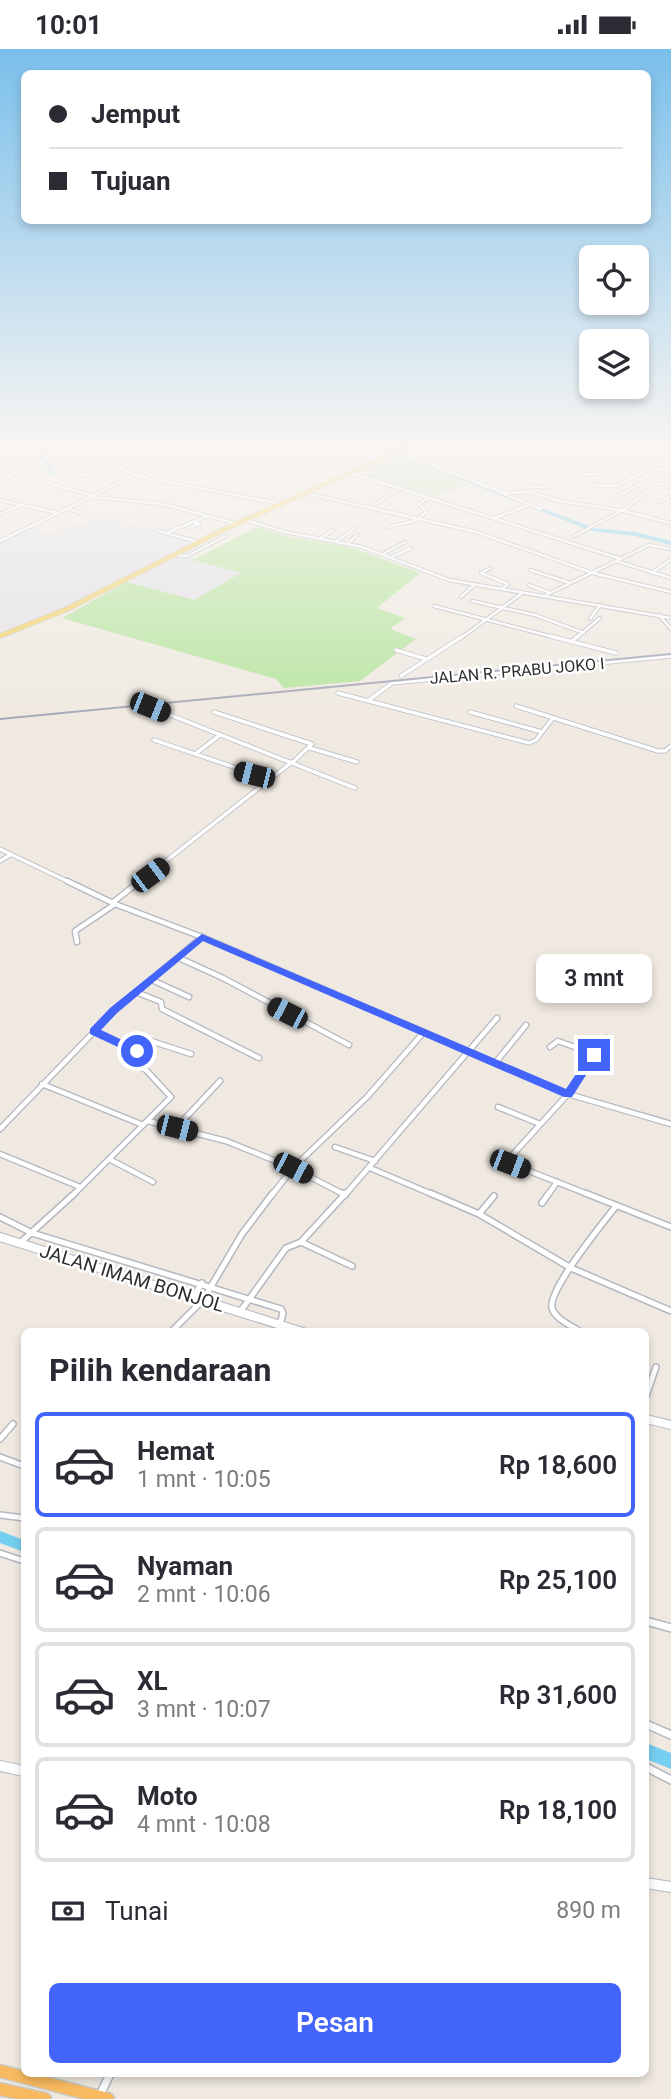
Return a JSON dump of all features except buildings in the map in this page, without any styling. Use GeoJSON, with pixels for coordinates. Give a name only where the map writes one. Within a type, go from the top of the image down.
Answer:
{"type":"FeatureCollection","features":[{"type":"Feature","properties":{"kind":"highway"},"geometry":{"type":"LineString","coordinates":[[0,2071],[21,2076]]}},
{"type":"Feature","properties":{"kind":"highway"},"geometry":{"type":"LineString","coordinates":[[23,2077],[104,2098]]}},
{"type":"Feature","properties":{"kind":"highway"},"geometry":{"type":"LineString","coordinates":[[0,2089],[46,2099]]}},
{"type":"Feature","properties":{"kind":"main road"},"geometry":{"type":"LineString","coordinates":[[176,556],[204,541]]}},
{"type":"Feature","properties":{"kind":"main road"},"geometry":{"type":"LineString","coordinates":[[0,636],[67,609],[205,541]]}},
{"type":"Feature","properties":{"kind":"main road","name":"JALAN IMAM BONJOL"},"geometry":{"type":"LineString","coordinates":[[0,1237],[290,1328]]}},
{"type":"Feature","properties":{"kind":"main road"},"geometry":{"type":"LineString","coordinates":[[649,1420],[671,1425]]}},
{"type":"Feature","properties":{"kind":"main road"},"geometry":{"type":"LineString","coordinates":[[0,1766],[21,1770]]}},
{"type":"Feature","properties":{"kind":"main road"},"geometry":{"type":"LineString","coordinates":[[649,1883],[671,1887]]}},
{"type":"Feature","properties":{"kind":"street"},"geometry":{"type":"LineString","coordinates":[[176,556],[205,541]]}},
{"type":"Feature","properties":{"kind":"street"},"geometry":{"type":"LineString","coordinates":[[336,541],[383,554],[423,571],[475,585],[666,617],[671,629]]}},
{"type":"Feature","properties":{"kind":"street"},"geometry":{"type":"LineString","coordinates":[[498,541],[593,573],[671,592]]}},
{"type":"Feature","properties":{"kind":"street"},"geometry":{"type":"LineString","coordinates":[[564,541],[621,559]]}},
{"type":"Feature","properties":{"kind":"street"},"geometry":{"type":"LineString","coordinates":[[383,554],[405,542]]}},
{"type":"Feature","properties":{"kind":"street"},"geometry":{"type":"LineString","coordinates":[[547,595],[649,545],[671,549]]}},
{"type":"Feature","properties":{"kind":"street"},"geometry":{"type":"LineString","coordinates":[[370,550],[376,546]]}},
{"type":"Feature","properties":{"kind":"street"},"geometry":{"type":"LineString","coordinates":[[392,558],[411,548]]}},
{"type":"Feature","properties":{"kind":"street"},"geometry":{"type":"LineString","coordinates":[[652,573],[671,559]]}},
{"type":"Feature","properties":{"kind":"street"},"geometry":{"type":"LineString","coordinates":[[616,561],[671,578]]}},
{"type":"Feature","properties":{"kind":"street"},"geometry":{"type":"LineString","coordinates":[[491,568],[481,573],[508,584],[503,588]]}},
{"type":"Feature","properties":{"kind":"street"},"geometry":{"type":"LineString","coordinates":[[530,570],[571,583]]}},
{"type":"Feature","properties":{"kind":"street"},"geometry":{"type":"LineString","coordinates":[[461,597],[475,585]]}},
{"type":"Feature","properties":{"kind":"street"},"geometry":{"type":"LineString","coordinates":[[529,585],[547,595]]}},
{"type":"Feature","properties":{"kind":"street"},"geometry":{"type":"LineString","coordinates":[[401,676],[487,621],[522,593]]}},
{"type":"Feature","properties":{"kind":"street"},"geometry":{"type":"LineString","coordinates":[[472,601],[505,608],[584,633]]}},
{"type":"Feature","properties":{"kind":"street"},"geometry":{"type":"LineString","coordinates":[[590,619],[600,605]]}},
{"type":"Feature","properties":{"kind":"street"},"geometry":{"type":"LineString","coordinates":[[434,606],[616,653]]}},
{"type":"Feature","properties":{"kind":"street"},"geometry":{"type":"LineString","coordinates":[[570,643],[600,618]]}},
{"type":"Feature","properties":{"kind":"street"},"geometry":{"type":"LineString","coordinates":[[396,650],[427,659]]}},
{"type":"Feature","properties":{"kind":"street","name":"JALAN R. PRABU JOKO I"},"geometry":{"type":"LineString","coordinates":[[369,700],[394,683],[671,656]]}},
{"type":"Feature","properties":{"kind":"street"},"geometry":{"type":"LineString","coordinates":[[338,693],[529,743],[533,743],[553,718]]}},
{"type":"Feature","properties":{"kind":"street"},"geometry":{"type":"LineString","coordinates":[[516,706],[658,751],[665,751],[671,746]]}},
{"type":"Feature","properties":{"kind":"street"},"geometry":{"type":"LineString","coordinates":[[150,707],[355,788]]}},
{"type":"Feature","properties":{"kind":"street"},"geometry":{"type":"LineString","coordinates":[[214,712],[311,744],[310,748]]}},
{"type":"Feature","properties":{"kind":"street"},"geometry":{"type":"LineString","coordinates":[[470,712],[542,732]]}},
{"type":"Feature","properties":{"kind":"street"},"geometry":{"type":"LineString","coordinates":[[195,754],[220,735]]}},
{"type":"Feature","properties":{"kind":"street"},"geometry":{"type":"LineString","coordinates":[[154,740],[236,771],[270,780]]}},
{"type":"Feature","properties":{"kind":"street"},"geometry":{"type":"LineString","coordinates":[[310,748],[357,762]]}},
{"type":"Feature","properties":{"kind":"street"},"geometry":{"type":"LineString","coordinates":[[77,942],[75,931],[114,904],[310,748]]}},
{"type":"Feature","properties":{"kind":"street"},"geometry":{"type":"LineString","coordinates":[[0,849],[114,904],[202,937],[568,1094],[671,1124]]}},
{"type":"Feature","properties":{"kind":"street"},"geometry":{"type":"LineString","coordinates":[[0,861],[11,855]]}},
{"type":"Feature","properties":{"kind":"street"},"geometry":{"type":"LineString","coordinates":[[0,1129],[94,1031],[202,937]]}},
{"type":"Feature","properties":{"kind":"street"},"geometry":{"type":"LineString","coordinates":[[179,958],[223,978],[349,1045]]}},
{"type":"Feature","properties":{"kind":"street"},"geometry":{"type":"LineString","coordinates":[[152,980],[189,997]]}},
{"type":"Feature","properties":{"kind":"street"},"geometry":{"type":"LineString","coordinates":[[136,992],[161,1002],[162,1009],[259,1058]]}},
{"type":"Feature","properties":{"kind":"street"},"geometry":{"type":"LineString","coordinates":[[240,1313],[287,1247],[301,1241],[370,1168],[497,1018]]}},
{"type":"Feature","properties":{"kind":"street"},"geometry":{"type":"LineString","coordinates":[[496,1062],[526,1024]]}},
{"type":"Feature","properties":{"kind":"street"},"geometry":{"type":"LineString","coordinates":[[94,1031],[137,1051]]}},
{"type":"Feature","properties":{"kind":"street"},"geometry":{"type":"LineString","coordinates":[[175,1328],[213,1287],[242,1234],[293,1168],[367,1097],[424,1032]]}},
{"type":"Feature","properties":{"kind":"street"},"geometry":{"type":"LineString","coordinates":[[606,1038],[568,1094],[505,1161],[671,1227]]}},
{"type":"Feature","properties":{"kind":"street"},"geometry":{"type":"LineString","coordinates":[[20,1244],[111,1160],[171,1096],[160,1088],[146,1070],[129,1061],[137,1051],[149,1041],[191,1054]]}},
{"type":"Feature","properties":{"kind":"street"},"geometry":{"type":"LineString","coordinates":[[550,1047],[557,1041],[594,1054]]}},
{"type":"Feature","properties":{"kind":"street"},"geometry":{"type":"LineString","coordinates":[[177,1128],[220,1081]]}},
{"type":"Feature","properties":{"kind":"street"},"geometry":{"type":"LineString","coordinates":[[42,1084],[146,1123],[226,1141],[293,1168],[345,1195]]}},
{"type":"Feature","properties":{"kind":"street"},"geometry":{"type":"LineString","coordinates":[[498,1107],[540,1124]]}},
{"type":"Feature","properties":{"kind":"street"},"geometry":{"type":"LineString","coordinates":[[335,1147],[374,1161]]}},
{"type":"Feature","properties":{"kind":"street"},"geometry":{"type":"LineString","coordinates":[[0,1154],[80,1187]]}},
{"type":"Feature","properties":{"kind":"street"},"geometry":{"type":"LineString","coordinates":[[111,1160],[153,1182]]}},
{"type":"Feature","properties":{"kind":"street"},"geometry":{"type":"LineString","coordinates":[[370,1168],[479,1214],[571,1268],[671,1311]]}},
{"type":"Feature","properties":{"kind":"street"},"geometry":{"type":"LineString","coordinates":[[542,1203],[557,1182]]}},
{"type":"Feature","properties":{"kind":"street"},"geometry":{"type":"LineString","coordinates":[[479,1214],[494,1196]]}},
{"type":"Feature","properties":{"kind":"street"},"geometry":{"type":"LineString","coordinates":[[576,1328],[558,1317],[552,1307],[552,1297],[559,1283],[616,1206]]}},
{"type":"Feature","properties":{"kind":"street"},"geometry":{"type":"LineString","coordinates":[[0,1217],[32,1233],[281,1309],[283,1313],[280,1325]]}},
{"type":"Feature","properties":{"kind":"street"},"geometry":{"type":"LineString","coordinates":[[301,1241],[352,1266]]}},
{"type":"Feature","properties":{"kind":"street"},"geometry":{"type":"LineString","coordinates":[[193,1297],[202,1283]]}},
{"type":"Feature","properties":{"kind":"street"},"geometry":{"type":"LineString","coordinates":[[649,1387],[656,1367]]}},
{"type":"Feature","properties":{"kind":"street"},"geometry":{"type":"LineString","coordinates":[[0,1439],[13,1424]]}},
{"type":"Feature","properties":{"kind":"street"},"geometry":{"type":"LineString","coordinates":[[0,1457],[21,1465]]}},
{"type":"Feature","properties":{"kind":"street"},"geometry":{"type":"LineString","coordinates":[[0,1515],[21,1516]]}},
{"type":"Feature","properties":{"kind":"street"},"geometry":{"type":"LineString","coordinates":[[0,1553],[21,1559]]}},
{"type":"Feature","properties":{"kind":"street"},"geometry":{"type":"LineString","coordinates":[[649,1622],[671,1628]]}},
{"type":"Feature","properties":{"kind":"street"},"geometry":{"type":"LineString","coordinates":[[649,1725],[671,1735]]}},
{"type":"Feature","properties":{"kind":"street"},"geometry":{"type":"LineString","coordinates":[[649,1769],[671,1780]]}},
{"type":"Feature","properties":{"kind":"street"},"geometry":{"type":"LineString","coordinates":[[104,2098],[109,2077]]}},
{"type":"Feature","properties":{"kind":"shaded area"},"geometry":{"type":"Polygon","coordinates":[[[5,541],[190,541],[177,551],[64,608],[0,634],[0,543],[5,541]]]}},
{"type":"Feature","properties":{"kind":"shaded area"},"geometry":{"type":"Polygon","coordinates":[[[177,556],[242,572],[194,600],[127,582],[177,556]]]}},
{"type":"Feature","properties":{"kind":"green space"},"geometry":{"type":"Polygon","coordinates":[[[230,541],[312,541],[353,548],[420,573],[377,608],[405,618],[390,629],[416,639],[360,681],[284,688],[276,679],[62,618],[127,582],[194,600],[241,573],[193,560],[230,541]]]}},
{"type":"Feature","properties":{"kind":"waterway"},"geometry":{"type":"LineString","coordinates":[[662,541],[671,543]]}},
{"type":"Feature","properties":{"kind":"waterway"},"geometry":{"type":"LineString","coordinates":[[0,1537],[21,1545]]}},
{"type":"Feature","properties":{"kind":"waterway"},"geometry":{"type":"LineString","coordinates":[[649,1752],[671,1761]]}},
{"type":"Feature","properties":{"kind":"railway"},"geometry":{"type":"LineString","coordinates":[[0,719],[671,654]]}},
{"type":"Feature","properties":{"kind":"route"},"geometry":{"type":"LineString","coordinates":[[137,1051],[94,1031],[202,937],[568,1094],[594,1055]]}}]}
